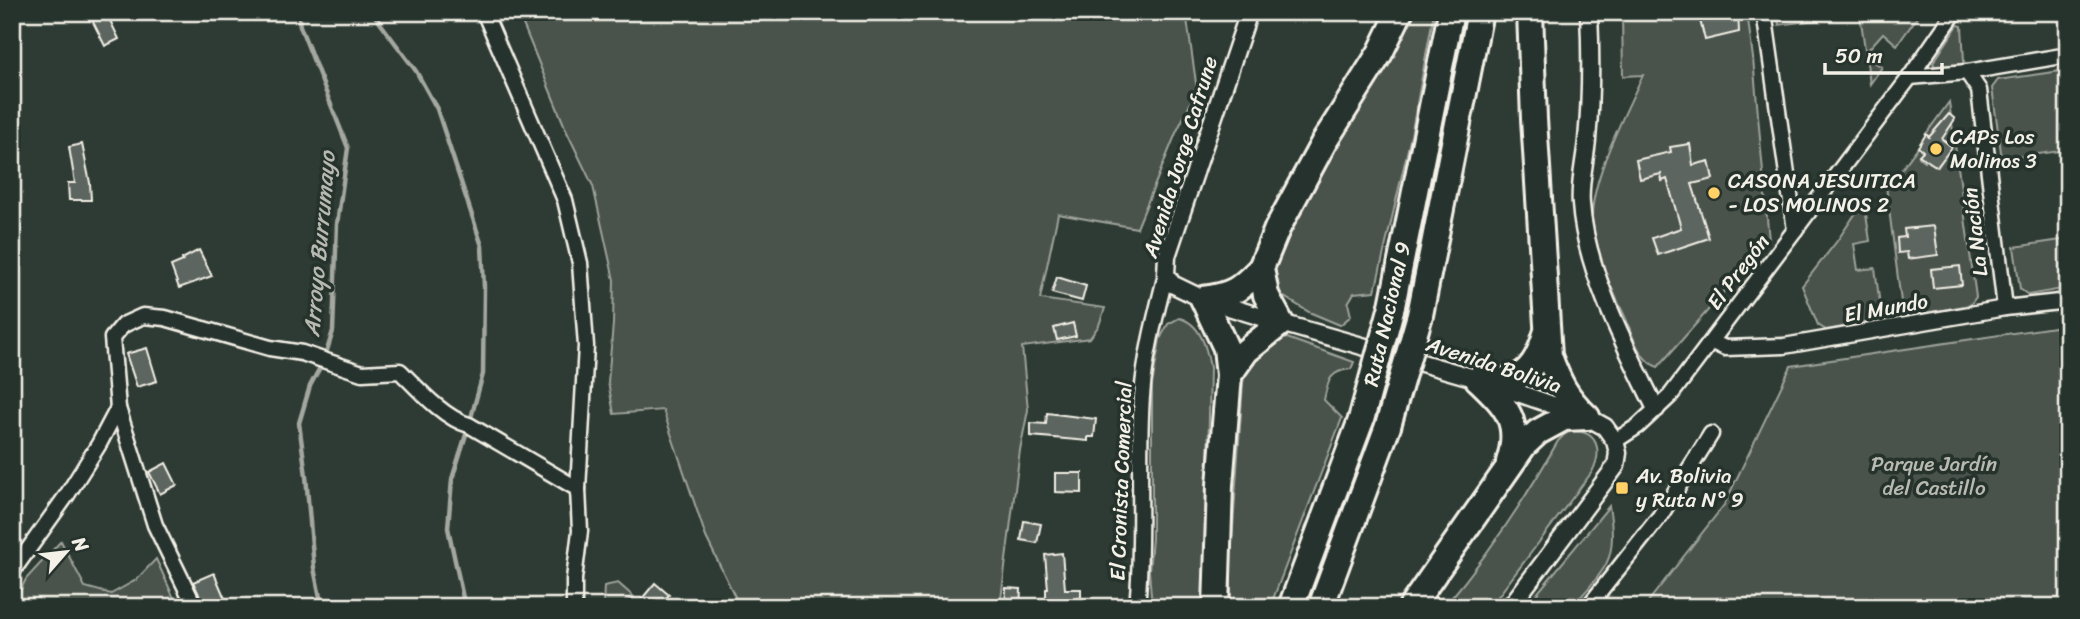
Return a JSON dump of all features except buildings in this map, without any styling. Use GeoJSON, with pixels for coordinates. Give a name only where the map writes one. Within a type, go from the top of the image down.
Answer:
{"type":"FeatureCollection","features":[{"type":"Feature","properties":{"kind":"highway"},"geometry":{"type":"LineString","coordinates":[[1216,607],[1220,485],[1229,375],[1226,348],[1203,299],[1225,296],[1241,287],[1261,268],[1277,229],[1318,153],[1380,53],[1400,12]]}},
{"type":"Feature","properties":{"kind":"highway","name":"Ruta Nacional 9"},"geometry":{"type":"LineString","coordinates":[[1291,607],[1361,420],[1392,306],[1451,12]]}},
{"type":"Feature","properties":{"kind":"highway","name":"Ruta Nacional 9"},"geometry":{"type":"LineString","coordinates":[[1321,607],[1388,426],[1420,315],[1480,12]]}},
{"type":"Feature","properties":{"kind":"highway"},"geometry":{"type":"LineString","coordinates":[[1530,12],[1549,356],[1559,382],[1571,401],[1587,417]]}},
{"type":"Feature","properties":{"kind":"highway"},"geometry":{"type":"LineString","coordinates":[[1229,375],[1246,351],[1281,323],[1266,295],[1261,268]]}},
{"type":"Feature","properties":{"kind":"highway"},"geometry":{"type":"LineString","coordinates":[[1478,379],[1508,380],[1525,373],[1536,361],[1547,331]]}},
{"type":"Feature","properties":{"kind":"highway"},"geometry":{"type":"LineString","coordinates":[[1478,379],[1501,401],[1510,414],[1514,447],[1506,473]]}},
{"type":"Feature","properties":{"kind":"highway"},"geometry":{"type":"LineString","coordinates":[[1411,607],[1524,445],[1538,432],[1564,418],[1587,417]]}},
{"type":"Feature","properties":{"kind":"street"},"geometry":{"type":"LineString","coordinates":[[484,12],[565,200],[580,263],[586,346],[578,489],[580,531],[574,579],[574,607]]}},
{"type":"Feature","properties":{"kind":"street","name":"Avenida Jorge Cafrune"},"geometry":{"type":"LineString","coordinates":[[1166,274],[1167,256],[1181,210],[1249,12]]}},
{"type":"Feature","properties":{"kind":"street"},"geometry":{"type":"LineString","coordinates":[[1589,12],[1592,72],[1580,202],[1586,242],[1618,326],[1656,409]]}},
{"type":"Feature","properties":{"kind":"street"},"geometry":{"type":"LineString","coordinates":[[1764,12],[1795,230]]}},
{"type":"Feature","properties":{"kind":"street","name":"El Pregón"},"geometry":{"type":"LineString","coordinates":[[1615,441],[1638,426],[1670,396],[1910,77],[1955,12]]}},
{"type":"Feature","properties":{"kind":"street"},"geometry":{"type":"LineString","coordinates":[[1910,77],[1968,72],[2068,55]]}},
{"type":"Feature","properties":{"kind":"street","name":"La Nación"},"geometry":{"type":"LineString","coordinates":[[1968,72],[1979,90],[2005,308]]}},
{"type":"Feature","properties":{"kind":"street","name":"Avenida Bolivia"},"geometry":{"type":"LineString","coordinates":[[1166,274],[1172,284],[1203,299],[1478,379],[1587,417],[1605,427],[1615,441]]}},
{"type":"Feature","properties":{"kind":"street","name":"El Cronista Comercial"},"geometry":{"type":"LineString","coordinates":[[1137,607],[1142,520],[1142,393],[1153,326],[1166,274]]}},
{"type":"Feature","properties":{"kind":"street","name":"El Mundo"},"geometry":{"type":"LineString","coordinates":[[1712,342],[1725,348],[1784,346],[2005,308],[2068,301]]}},
{"type":"Feature","properties":{"kind":"street"},"geometry":{"type":"LineString","coordinates":[[195,607],[155,525],[118,408],[112,338],[123,325],[143,316],[164,318],[270,348],[302,353],[362,373],[400,371],[458,423],[469,425],[578,489]]}},
{"type":"Feature","properties":{"kind":"street"},"geometry":{"type":"LineString","coordinates":[[12,572],[67,495],[118,408]]}},
{"type":"Feature","properties":{"kind":"street"},"geometry":{"type":"LineString","coordinates":[[1588,607],[1660,516],[1711,434]]}},
{"type":"Feature","properties":{"kind":"street"},"geometry":{"type":"LineString","coordinates":[[1510,607],[1616,466],[1618,453],[1615,441]]}},
{"type":"Feature","properties":{"kind":"green space"},"geometry":{"type":"Polygon","coordinates":[[[518,12],[1186,12],[1197,90],[1176,133],[1137,228],[1058,214],[1040,299],[1105,308],[1099,325],[1090,338],[1022,347],[1028,410],[1020,450],[1000,607],[740,607],[706,537],[663,410],[614,414],[608,382],[614,280],[593,186],[567,132],[518,12]]]}},
{"type":"Feature","properties":{"kind":"green space"},"geometry":{"type":"Polygon","coordinates":[[[1416,12],[1434,12],[1411,136],[1375,291],[1354,293],[1348,303],[1351,316],[1340,325],[1309,312],[1281,295],[1274,271],[1305,195],[1368,97],[1416,12]]]}},
{"type":"Feature","properties":{"kind":"green space"},"geometry":{"type":"Polygon","coordinates":[[[1622,12],[1747,12],[1753,58],[1769,241],[1658,367],[1641,354],[1604,270],[1593,230],[1593,201],[1604,164],[1643,75],[1623,76],[1622,12]]]}},
{"type":"Feature","properties":{"kind":"green space"},"geometry":{"type":"Polygon","coordinates":[[[1777,12],[1921,12],[1897,45],[1883,33],[1866,52],[1870,56],[1868,59],[1882,67],[1870,84],[1860,14],[1779,25],[1777,12]]]}},
{"type":"Feature","properties":{"kind":"green space"},"geometry":{"type":"Polygon","coordinates":[[[1958,25],[1962,26],[1964,61],[1962,64],[1935,67],[1933,63],[1958,25]]]}},
{"type":"Feature","properties":{"kind":"green space"},"geometry":{"type":"Polygon","coordinates":[[[2068,70],[2068,150],[2002,159],[1992,88],[1998,80],[2068,70]]]}},
{"type":"Feature","properties":{"kind":"green space"},"geometry":{"type":"Polygon","coordinates":[[[1949,102],[1976,297],[1970,305],[1903,317],[1886,186],[1892,182],[1918,147],[1923,151],[1919,157],[1925,162],[1929,156],[1929,162],[1938,167],[1951,147],[1943,137],[1929,137],[1926,134],[1949,102]]]}},
{"type":"Feature","properties":{"kind":"green space"},"geometry":{"type":"Polygon","coordinates":[[[1864,201],[1870,241],[1854,244],[1858,270],[1875,268],[1882,320],[1826,330],[1818,325],[1802,286],[1864,201]]]}},
{"type":"Feature","properties":{"kind":"green space"},"geometry":{"type":"Polygon","coordinates":[[[2068,239],[2068,288],[2028,295],[2020,289],[2014,247],[2068,239]]]}},
{"type":"Feature","properties":{"kind":"green space"},"geometry":{"type":"Polygon","coordinates":[[[1179,318],[1193,325],[1198,331],[1205,345],[1210,368],[1205,607],[1152,607],[1149,571],[1152,539],[1152,385],[1160,339],[1168,324],[1179,318]]]}},
{"type":"Feature","properties":{"kind":"green space","name":"Parque Jardín del Castillo"},"geometry":{"type":"Polygon","coordinates":[[[2068,325],[2068,607],[1644,607],[1724,505],[1791,366],[2068,325]]]}},
{"type":"Feature","properties":{"kind":"green space"},"geometry":{"type":"Polygon","coordinates":[[[1287,338],[1354,362],[1351,369],[1338,372],[1329,382],[1324,400],[1342,418],[1270,607],[1231,607],[1231,556],[1246,366],[1274,342],[1287,338]]]}},
{"type":"Feature","properties":{"kind":"green space"},"geometry":{"type":"Polygon","coordinates":[[[1571,431],[1587,434],[1596,443],[1597,457],[1592,472],[1490,607],[1444,607],[1505,527],[1558,441],[1571,431]]]}},
{"type":"Feature","properties":{"kind":"green space"},"geometry":{"type":"Polygon","coordinates":[[[1609,506],[1612,527],[1610,556],[1596,579],[1572,607],[1526,607],[1609,506]]]}},
{"type":"Feature","properties":{"kind":"green space"},"geometry":{"type":"Polygon","coordinates":[[[61,541],[85,587],[111,594],[136,580],[156,559],[178,607],[12,607],[26,579],[61,541]]]}},
{"type":"Feature","properties":{"kind":"green space"},"geometry":{"type":"Polygon","coordinates":[[[618,583],[634,597],[621,607],[603,607],[604,586],[618,583]]]}},
{"type":"Feature","properties":{"kind":"waterway","name":"Arroyo Burrumayo"},"geometry":{"type":"LineString","coordinates":[[298,12],[300,26],[348,148],[337,224],[333,331],[324,360],[310,386],[299,423],[314,568],[322,607]]}},
{"type":"Feature","properties":{"kind":"waterway","name":"Arroyo Burrumayo"},"geometry":{"type":"LineString","coordinates":[[372,12],[416,71],[437,109],[482,246],[483,374],[452,479],[448,528],[465,607]]}},
{"type":"Feature","properties":{"kind":"place","name":"CAPs Los Molinos 3"},"geometry":{"type":"Point","coordinates":[1936,149]}},
{"type":"Feature","properties":{"kind":"place","name":"CASONA JESUITICA - LOS MOLINOS 2"},"geometry":{"type":"Point","coordinates":[1714,193]}},
{"type":"Feature","properties":{"kind":"place","name":"Av. Bolivia y Ruta N° 9"},"geometry":{"type":"Point","coordinates":[1622,488]}}]}
